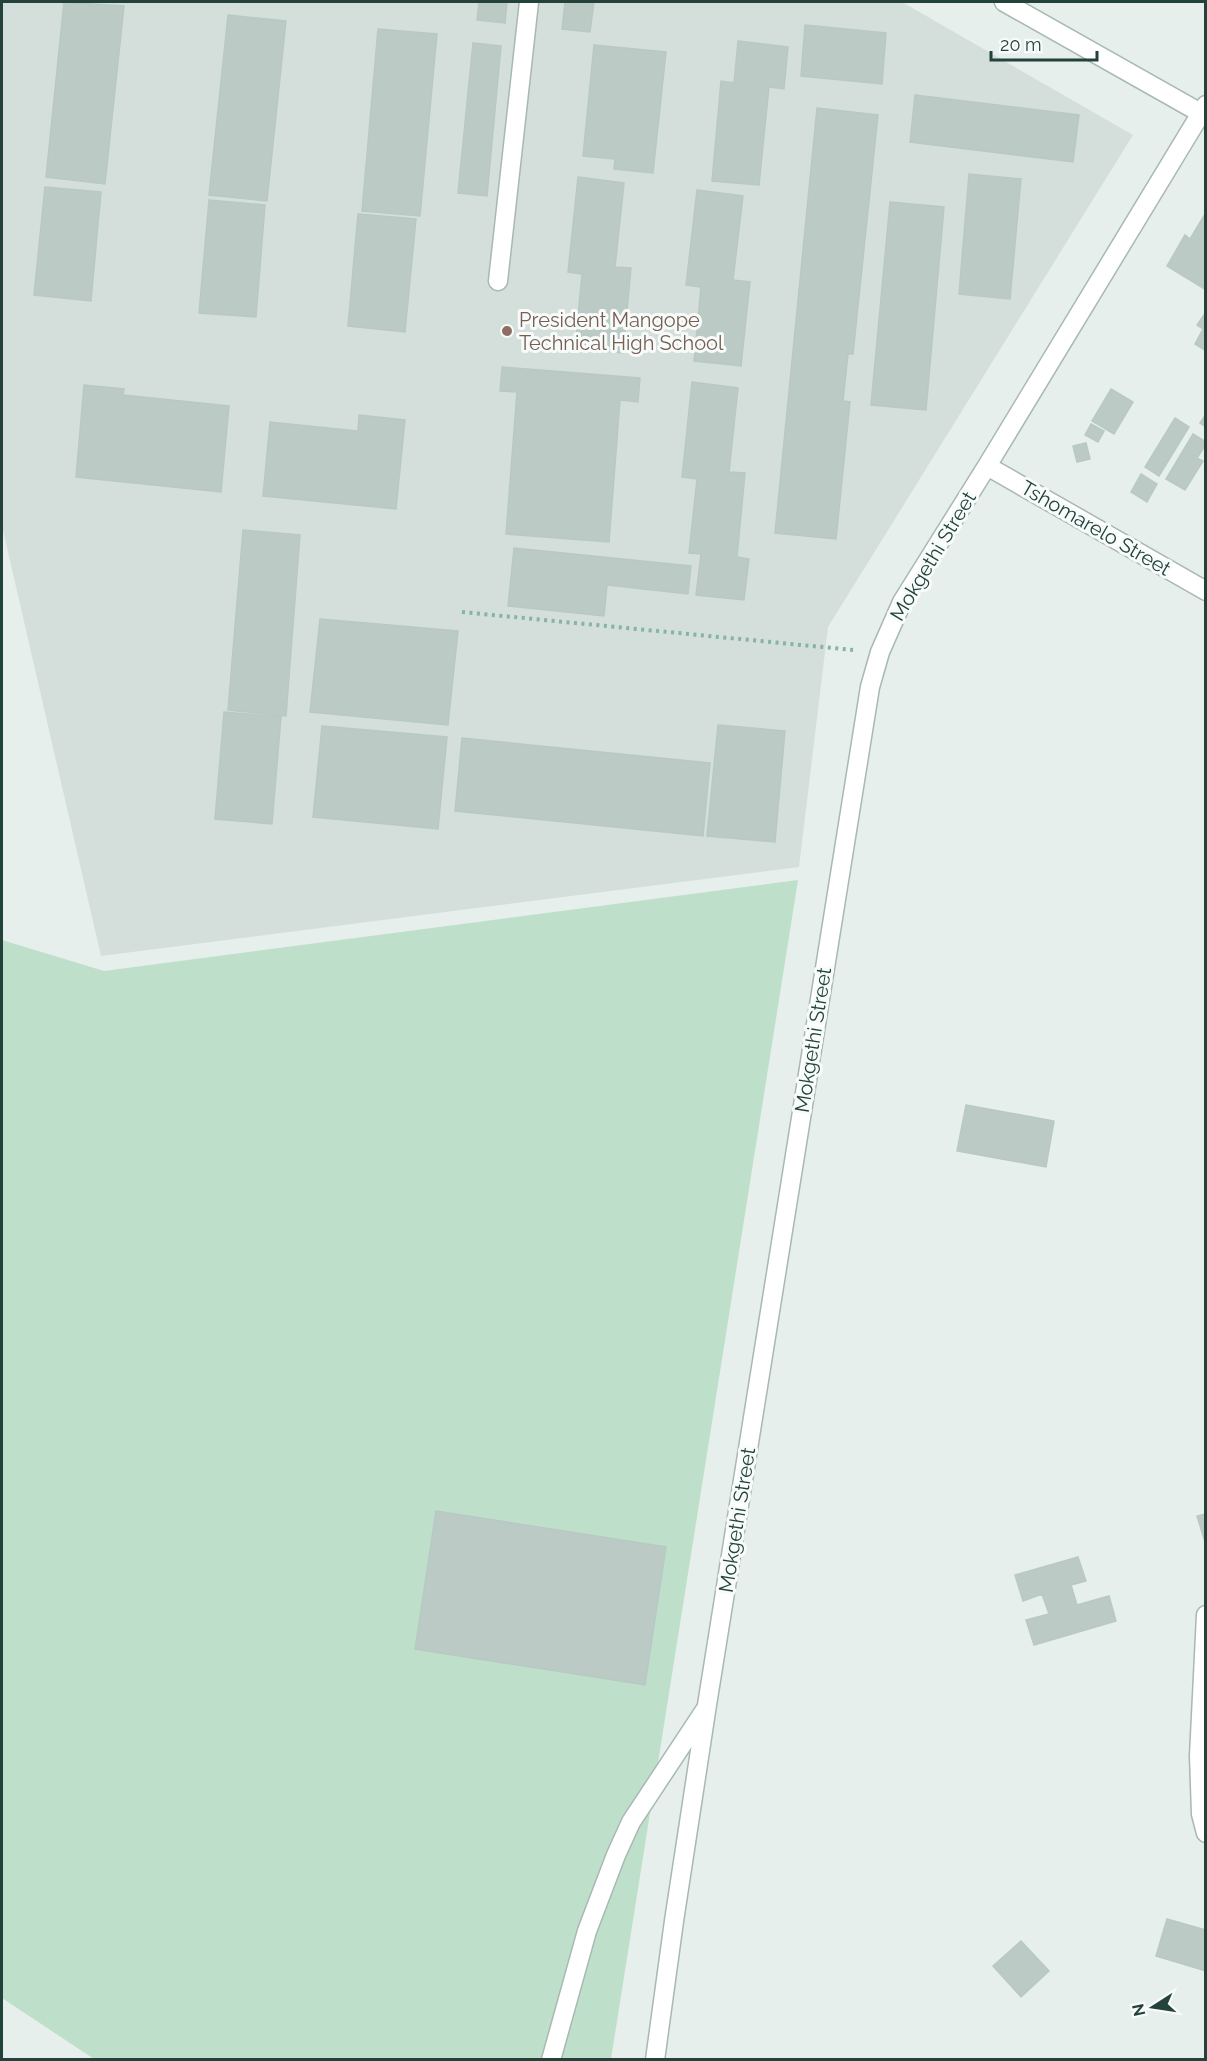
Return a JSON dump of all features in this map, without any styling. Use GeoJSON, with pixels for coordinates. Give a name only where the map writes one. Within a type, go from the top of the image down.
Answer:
{"type":"FeatureCollection","features":[{"type":"Feature","properties":{"kind":"street"},"geometry":{"type":"LineString","coordinates":[[498,281],[529,2]]}},
{"type":"Feature","properties":{"kind":"street"},"geometry":{"type":"LineString","coordinates":[[1004,2],[1204,112]]}},
{"type":"Feature","properties":{"kind":"street","name":"Mokgethi Street"},"geometry":{"type":"LineString","coordinates":[[655,2060],[707,1706],[870,687],[880,652],[902,602],[1204,112]]}},
{"type":"Feature","properties":{"kind":"street","name":"Tshomarelo Street"},"geometry":{"type":"LineString","coordinates":[[987,466],[1206,591]]}},
{"type":"Feature","properties":{"kind":"street"},"geometry":{"type":"LineString","coordinates":[[1206,1615],[1199,1756],[1201,1814],[1206,1833]]}},
{"type":"Feature","properties":{"kind":"street"},"geometry":{"type":"LineString","coordinates":[[551,2060],[587,1931],[616,1855],[631,1822],[707,1706]]}},
{"type":"Feature","properties":{"kind":"path"},"geometry":{"type":"LineString","coordinates":[[462,612],[880,652]]}},
{"type":"Feature","properties":{"kind":"shaded area","name":"President Mangope Technical High School"},"geometry":{"type":"Polygon","coordinates":[[[2,2],[902,2],[1133,135],[828,627],[799,867],[101,956],[2,526],[2,2]]]}},
{"type":"Feature","properties":{"kind":"green space"},"geometry":{"type":"Polygon","coordinates":[[[798,880],[611,2059],[94,2059],[2,1998],[2,940],[104,971],[798,880]]]}},
{"type":"Feature","properties":{"kind":"building"},"geometry":{"type":"Polygon","coordinates":[[[64,2],[124,6],[105,184],[46,177],[64,2]]]}},
{"type":"Feature","properties":{"kind":"building"},"geometry":{"type":"Polygon","coordinates":[[[479,2],[507,2],[505,23],[477,20],[479,2]]]}},
{"type":"Feature","properties":{"kind":"building"},"geometry":{"type":"Polygon","coordinates":[[[565,2],[594,2],[590,32],[562,29],[565,2]]]}},
{"type":"Feature","properties":{"kind":"building"},"geometry":{"type":"Polygon","coordinates":[[[228,15],[286,21],[267,201],[209,195],[228,15]]]}},
{"type":"Feature","properties":{"kind":"building"},"geometry":{"type":"Polygon","coordinates":[[[805,25],[886,33],[882,84],[801,76],[805,25]]]}},
{"type":"Feature","properties":{"kind":"building"},"geometry":{"type":"Polygon","coordinates":[[[378,29],[437,34],[420,216],[362,211],[378,29]]]}},
{"type":"Feature","properties":{"kind":"building"},"geometry":{"type":"Polygon","coordinates":[[[738,41],[788,47],[784,89],[769,87],[759,185],[712,181],[721,81],[734,83],[738,41]]]}},
{"type":"Feature","properties":{"kind":"building"},"geometry":{"type":"Polygon","coordinates":[[[473,43],[501,46],[487,196],[458,193],[473,43]]]}},
{"type":"Feature","properties":{"kind":"building"},"geometry":{"type":"Polygon","coordinates":[[[594,45],[666,52],[653,173],[614,169],[615,159],[583,156],[594,45]]]}},
{"type":"Feature","properties":{"kind":"building"},"geometry":{"type":"Polygon","coordinates":[[[915,95],[1079,115],[1073,162],[910,142],[915,95]]]}},
{"type":"Feature","properties":{"kind":"building"},"geometry":{"type":"Polygon","coordinates":[[[817,108],[878,115],[853,354],[848,354],[843,401],[850,402],[836,539],[775,533],[817,108]]]}},
{"type":"Feature","properties":{"kind":"building"},"geometry":{"type":"Polygon","coordinates":[[[969,174],[1021,179],[1010,299],[959,294],[969,174]]]}},
{"type":"Feature","properties":{"kind":"building"},"geometry":{"type":"Polygon","coordinates":[[[578,177],[624,183],[615,267],[631,268],[623,353],[575,348],[582,274],[568,272],[578,177]]]}},
{"type":"Feature","properties":{"kind":"building"},"geometry":{"type":"Polygon","coordinates":[[[45,187],[101,192],[91,301],[34,295],[45,187]]]}},
{"type":"Feature","properties":{"kind":"building"},"geometry":{"type":"Polygon","coordinates":[[[697,190],[743,196],[733,280],[750,282],[741,366],[694,361],[701,287],[686,285],[697,190]]]}},
{"type":"Feature","properties":{"kind":"building"},"geometry":{"type":"Polygon","coordinates":[[[209,200],[265,205],[256,317],[199,313],[209,200]]]}},
{"type":"Feature","properties":{"kind":"building"},"geometry":{"type":"Polygon","coordinates":[[[890,202],[944,207],[926,410],[871,405],[890,202]]]}},
{"type":"Feature","properties":{"kind":"building"},"geometry":{"type":"Polygon","coordinates":[[[358,214],[416,219],[405,332],[348,326],[358,214]]]}},
{"type":"Feature","properties":{"kind":"building"},"geometry":{"type":"Polygon","coordinates":[[[1205,214],[1206,290],[1167,266],[1185,235],[1190,239],[1205,214]]]}},
{"type":"Feature","properties":{"kind":"building"},"geometry":{"type":"Polygon","coordinates":[[[1206,312],[1206,351],[1195,344],[1203,329],[1197,325],[1206,312]]]}},
{"type":"Feature","properties":{"kind":"building"},"geometry":{"type":"Polygon","coordinates":[[[502,367],[640,378],[638,402],[620,400],[609,542],[506,534],[517,392],[500,391],[502,367]]]}},
{"type":"Feature","properties":{"kind":"building"},"geometry":{"type":"Polygon","coordinates":[[[692,382],[738,388],[729,472],[745,473],[737,557],[749,559],[744,600],[696,595],[701,554],[689,553],[697,479],[682,477],[692,382]]]}},
{"type":"Feature","properties":{"kind":"building"},"geometry":{"type":"Polygon","coordinates":[[[84,385],[124,389],[123,395],[229,406],[221,492],[76,477],[84,385]]]}},
{"type":"Feature","properties":{"kind":"building"},"geometry":{"type":"Polygon","coordinates":[[[1111,389],[1133,402],[1114,434],[1092,421],[1111,389]]]}},
{"type":"Feature","properties":{"kind":"building"},"geometry":{"type":"Polygon","coordinates":[[[1206,414],[1206,427],[1200,423],[1206,414]]]}},
{"type":"Feature","properties":{"kind":"building"},"geometry":{"type":"Polygon","coordinates":[[[359,415],[405,420],[396,509],[263,496],[270,422],[358,431],[359,415]]]}},
{"type":"Feature","properties":{"kind":"building"},"geometry":{"type":"Polygon","coordinates":[[[1175,418],[1189,427],[1159,476],[1145,467],[1175,418]]]}},
{"type":"Feature","properties":{"kind":"building"},"geometry":{"type":"Polygon","coordinates":[[[1091,424],[1104,431],[1098,442],[1085,435],[1091,424]]]}},
{"type":"Feature","properties":{"kind":"building"},"geometry":{"type":"Polygon","coordinates":[[[1193,434],[1206,444],[1197,458],[1203,461],[1185,490],[1166,479],[1193,434]]]}},
{"type":"Feature","properties":{"kind":"building"},"geometry":{"type":"Polygon","coordinates":[[[1086,443],[1090,459],[1077,462],[1073,446],[1086,443]]]}},
{"type":"Feature","properties":{"kind":"building"},"geometry":{"type":"Polygon","coordinates":[[[1141,474],[1157,484],[1147,502],[1131,492],[1141,474]]]}},
{"type":"Feature","properties":{"kind":"building"},"geometry":{"type":"Polygon","coordinates":[[[243,530],[300,535],[286,716],[228,710],[243,530]]]}},
{"type":"Feature","properties":{"kind":"building"},"geometry":{"type":"Polygon","coordinates":[[[514,548],[691,566],[688,594],[607,585],[604,616],[508,606],[514,548]]]}},
{"type":"Feature","properties":{"kind":"building"},"geometry":{"type":"Polygon","coordinates":[[[320,619],[458,631],[448,725],[310,712],[320,619]]]}},
{"type":"Feature","properties":{"kind":"building"},"geometry":{"type":"Polygon","coordinates":[[[224,712],[281,717],[272,824],[215,819],[224,712]]]}},
{"type":"Feature","properties":{"kind":"building"},"geometry":{"type":"Polygon","coordinates":[[[718,725],[785,731],[775,842],[707,836],[718,725]]]}},
{"type":"Feature","properties":{"kind":"building"},"geometry":{"type":"Polygon","coordinates":[[[322,726],[447,737],[438,829],[313,817],[322,726]]]}},
{"type":"Feature","properties":{"kind":"building"},"geometry":{"type":"Polygon","coordinates":[[[462,738],[710,763],[703,836],[455,811],[462,738]]]}},
{"type":"Feature","properties":{"kind":"building"},"geometry":{"type":"Polygon","coordinates":[[[966,1105],[1054,1121],[1046,1167],[957,1151],[966,1105]]]}},
{"type":"Feature","properties":{"kind":"building"},"geometry":{"type":"Polygon","coordinates":[[[436,1511],[666,1547],[645,1685],[415,1649],[436,1511]]]}},
{"type":"Feature","properties":{"kind":"building"},"geometry":{"type":"Polygon","coordinates":[[[1206,1514],[1206,1542],[1205,1542],[1197,1516],[1206,1514]]]}},
{"type":"Feature","properties":{"kind":"building"},"geometry":{"type":"Polygon","coordinates":[[[1078,1557],[1086,1581],[1071,1585],[1077,1605],[1109,1596],[1116,1621],[1034,1645],[1026,1620],[1049,1614],[1042,1594],[1023,1601],[1015,1575],[1078,1557]]]}},
{"type":"Feature","properties":{"kind":"building"},"geometry":{"type":"Polygon","coordinates":[[[1167,1919],[1206,1930],[1206,1971],[1156,1956],[1167,1919]]]}},
{"type":"Feature","properties":{"kind":"building"},"geometry":{"type":"Polygon","coordinates":[[[1021,1941],[1049,1971],[1021,1997],[993,1966],[1021,1941]]]}},
{"type":"Feature","properties":{"kind":"place","name":"President Mangope Technical High School"},"geometry":{"type":"Point","coordinates":[507,331]}}]}
